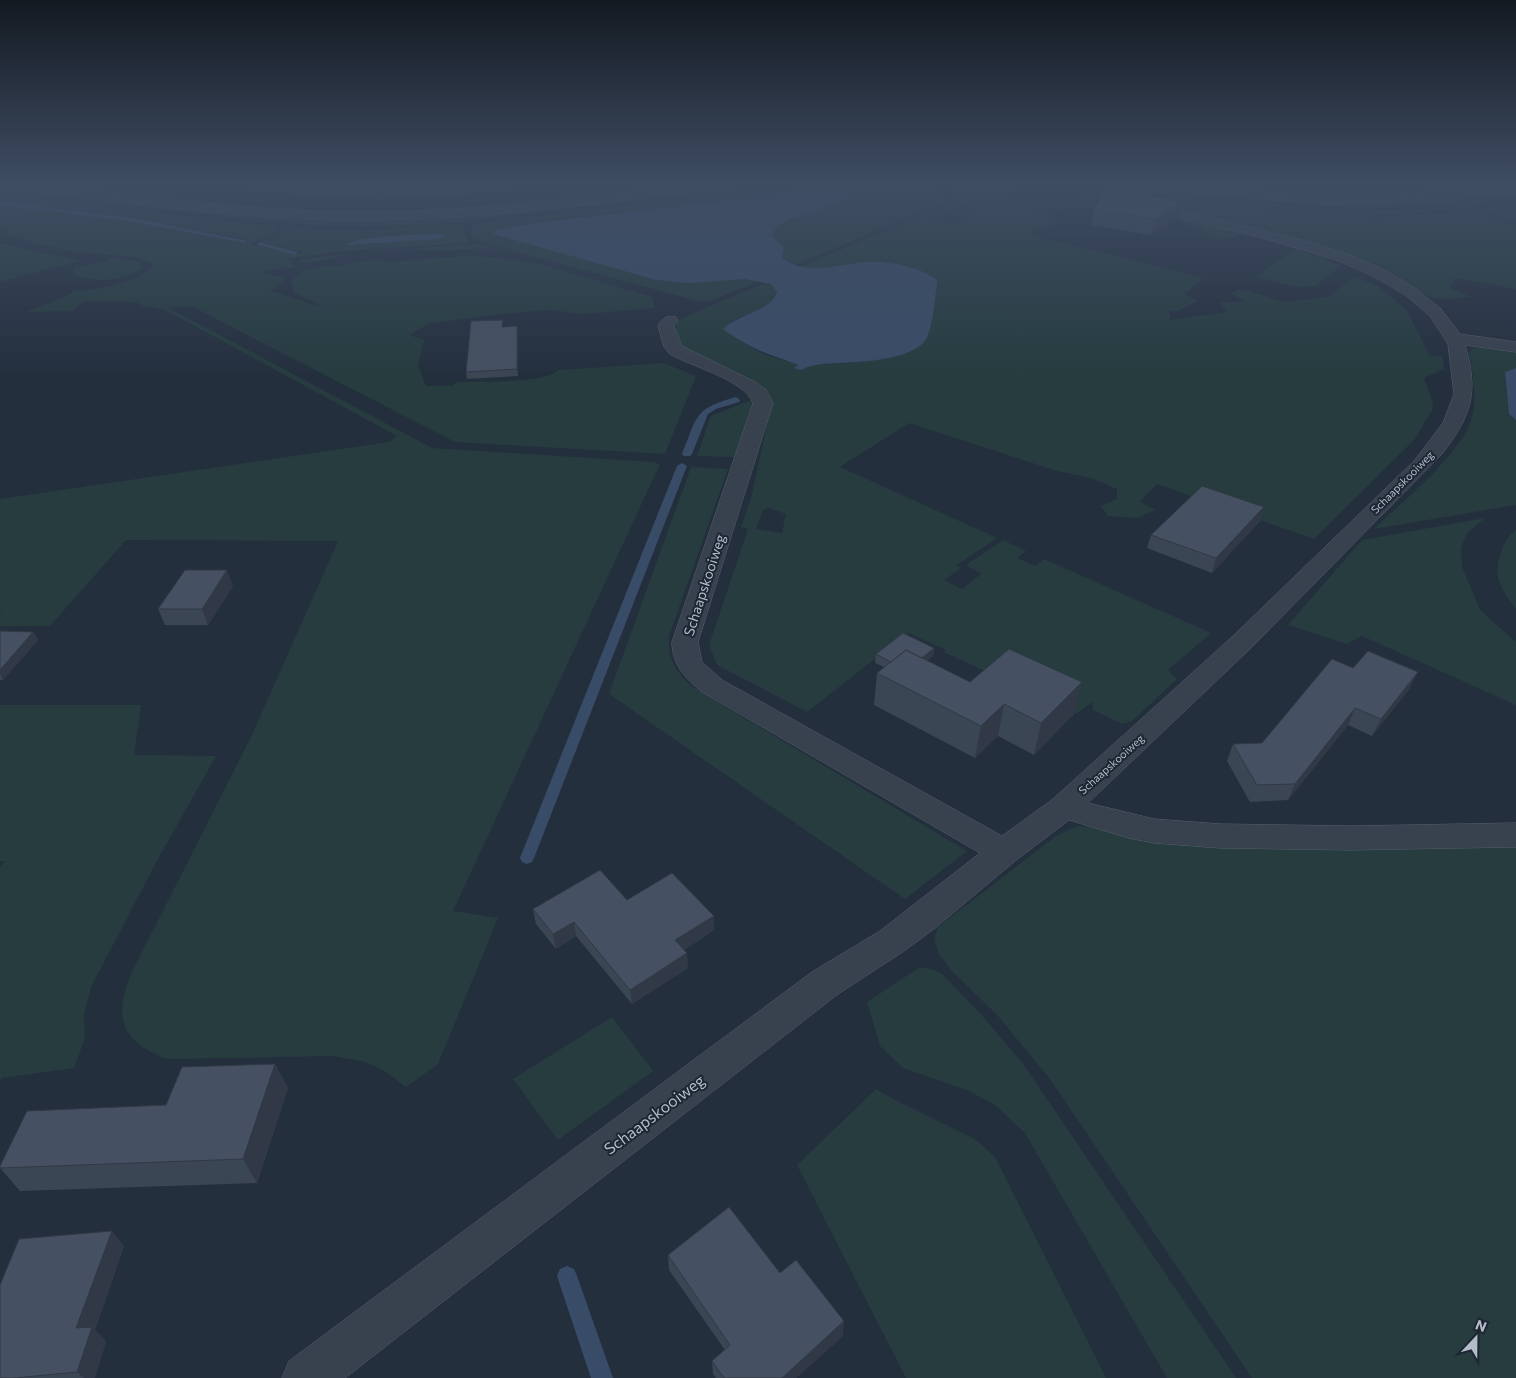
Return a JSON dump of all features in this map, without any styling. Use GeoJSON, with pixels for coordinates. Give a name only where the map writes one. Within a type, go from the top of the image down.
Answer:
{"type":"FeatureCollection","features":[{"type":"Feature","properties":{"kind":"street","name":"Schaapskooiweg"},"geometry":{"type":"LineString","coordinates":[[306,1378],[826,983],[892,942],[1004,852],[1064,807],[1247,637],[1430,455],[1453,423],[1462,401],[1462,383],[1454,338],[1431,306],[1411,291],[1387,277],[1348,260],[1307,246]]}},
{"type":"Feature","properties":{"kind":"street","name":"Schaapskooiweg"},"geometry":{"type":"LineString","coordinates":[[670,320],[666,326],[673,347],[676,350],[749,386],[760,395],[763,403],[685,642],[684,650],[692,670],[712,686],[1004,852]]}},
{"type":"Feature","properties":{"kind":"street"},"geometry":{"type":"LineString","coordinates":[[1454,338],[1516,347]]}},
{"type":"Feature","properties":{"kind":"street","name":"Schaapskooiweg"},"geometry":{"type":"LineString","coordinates":[[1064,807],[1128,826],[1154,831],[1212,836],[1351,838],[1516,835]]}},
{"type":"Feature","properties":{"kind":"green space"},"geometry":{"type":"Polygon","coordinates":[[[0,246],[15,246],[79,261],[0,282],[0,246]]]}},
{"type":"Feature","properties":{"kind":"green space"},"geometry":{"type":"Polygon","coordinates":[[[49,246],[259,246],[298,255],[303,252],[279,246],[416,246],[343,251],[288,258],[296,268],[273,269],[260,273],[287,278],[271,291],[328,309],[293,292],[291,280],[304,270],[374,259],[389,262],[465,256],[535,263],[652,297],[655,308],[582,314],[550,310],[430,323],[409,335],[424,340],[418,366],[426,386],[452,386],[457,382],[526,380],[540,378],[559,370],[664,363],[696,376],[665,454],[455,442],[193,307],[167,307],[432,448],[653,462],[660,464],[453,911],[498,918],[438,1064],[406,1087],[383,1070],[362,1061],[332,1056],[167,1059],[140,1045],[131,1037],[126,1028],[122,1006],[130,976],[251,737],[338,541],[126,540],[50,626],[0,626],[0,614],[2,612],[0,612],[0,499],[389,442],[397,436],[167,311],[155,307],[145,307],[137,302],[84,301],[73,311],[27,312],[60,299],[74,291],[105,287],[130,280],[140,276],[153,264],[135,257],[75,252],[49,246]]]}},
{"type":"Feature","properties":{"kind":"green space"},"geometry":{"type":"Polygon","coordinates":[[[442,246],[489,246],[514,254],[490,248],[431,251],[414,249],[353,253],[309,263],[298,260],[351,253],[442,246]]]}},
{"type":"Feature","properties":{"kind":"green space"},"geometry":{"type":"Polygon","coordinates":[[[496,246],[537,246],[656,280],[688,283],[734,278],[758,281],[709,302],[701,302],[496,246]]]}},
{"type":"Feature","properties":{"kind":"green space"},"geometry":{"type":"Polygon","coordinates":[[[782,246],[839,246],[795,265],[782,258],[784,249],[782,246]]]}},
{"type":"Feature","properties":{"kind":"green space"},"geometry":{"type":"Polygon","coordinates":[[[849,246],[1075,246],[1203,278],[1184,294],[1198,301],[1177,311],[1166,312],[1170,314],[1170,320],[1227,312],[1219,303],[1246,301],[1231,294],[1240,289],[1285,302],[1328,297],[1354,277],[1376,285],[1406,309],[1429,355],[1443,357],[1444,369],[1424,378],[1433,403],[1432,410],[1415,439],[1314,539],[1157,484],[1140,502],[1156,510],[1137,518],[1108,516],[1101,506],[1117,499],[1117,489],[1091,478],[1057,471],[909,423],[840,467],[997,538],[957,565],[961,568],[944,580],[962,589],[981,574],[966,565],[1003,540],[1026,551],[1017,558],[1035,566],[1044,559],[1211,633],[1168,670],[1177,679],[1132,721],[1122,724],[1093,710],[1092,702],[1076,714],[908,633],[807,712],[717,665],[709,645],[748,529],[741,527],[751,498],[772,402],[765,390],[684,348],[676,331],[677,322],[682,318],[765,283],[771,284],[777,292],[770,303],[731,321],[741,342],[763,354],[800,365],[795,368],[801,370],[810,365],[852,363],[899,356],[891,263],[868,263],[824,268],[801,267],[849,246]],[[769,508],[763,510],[756,529],[782,533],[786,514],[769,508]]]}},
{"type":"Feature","properties":{"kind":"green space"},"geometry":{"type":"Polygon","coordinates":[[[1320,246],[1516,246],[1516,289],[1455,278],[1450,288],[1471,297],[1432,298],[1384,270],[1338,251],[1320,246]]]}},
{"type":"Feature","properties":{"kind":"green space"},"geometry":{"type":"Polygon","coordinates":[[[1296,249],[1341,266],[1316,286],[1297,287],[1256,277],[1296,249]]]}},
{"type":"Feature","properties":{"kind":"green space"},"geometry":{"type":"Polygon","coordinates":[[[110,257],[139,262],[142,268],[134,273],[109,280],[83,278],[74,275],[73,270],[75,267],[108,261],[110,257]]]}},
{"type":"Feature","properties":{"kind":"green space"},"geometry":{"type":"Polygon","coordinates":[[[1484,345],[1516,350],[1516,368],[1505,372],[1509,414],[1516,420],[1516,505],[1374,529],[1430,476],[1458,445],[1467,430],[1472,416],[1474,400],[1469,354],[1473,349],[1484,345]]]}},
{"type":"Feature","properties":{"kind":"green space"},"geometry":{"type":"Polygon","coordinates":[[[751,400],[752,404],[735,457],[697,456],[710,418],[713,415],[751,400]]]}},
{"type":"Feature","properties":{"kind":"green space"},"geometry":{"type":"Polygon","coordinates":[[[691,467],[728,469],[669,636],[671,658],[681,675],[691,686],[967,851],[905,899],[609,694],[691,467]]]}},
{"type":"Feature","properties":{"kind":"green space"},"geometry":{"type":"Polygon","coordinates":[[[1485,518],[1467,533],[1461,548],[1462,567],[1480,610],[1516,642],[1516,705],[1362,636],[1347,644],[1288,625],[1362,540],[1485,518]]]}},
{"type":"Feature","properties":{"kind":"green space"},"geometry":{"type":"Polygon","coordinates":[[[1516,530],[1516,609],[1502,589],[1497,569],[1503,546],[1516,530]]]}},
{"type":"Feature","properties":{"kind":"green space"},"geometry":{"type":"Polygon","coordinates":[[[0,705],[141,705],[134,755],[216,756],[158,859],[92,985],[84,1013],[85,1038],[74,1068],[2,1078],[0,1081],[0,868],[5,861],[0,861],[0,705]]]}},
{"type":"Feature","properties":{"kind":"green space"},"geometry":{"type":"Polygon","coordinates":[[[1077,826],[1091,827],[1122,835],[1516,843],[1516,1378],[1252,1378],[1050,1079],[998,1016],[951,970],[939,954],[934,939],[938,927],[1056,836],[1077,826]]]}},
{"type":"Feature","properties":{"kind":"green space"},"geometry":{"type":"Polygon","coordinates":[[[920,967],[941,973],[979,1012],[1024,1065],[1236,1378],[1167,1378],[1025,1133],[995,1105],[969,1091],[903,1068],[880,1046],[867,1002],[920,967]]]}},
{"type":"Feature","properties":{"kind":"green space"},"geometry":{"type":"Polygon","coordinates":[[[612,1017],[653,1071],[558,1140],[513,1079],[612,1017]]]}},
{"type":"Feature","properties":{"kind":"green space"},"geometry":{"type":"Polygon","coordinates":[[[876,1089],[975,1139],[995,1157],[1106,1378],[906,1378],[797,1165],[876,1089]]]}},
{"type":"Feature","properties":{"kind":"water"},"geometry":{"type":"Polygon","coordinates":[[[537,246],[783,246],[782,258],[802,267],[823,268],[866,262],[883,262],[916,269],[937,280],[937,284],[934,311],[927,337],[922,344],[913,350],[889,358],[863,362],[821,364],[801,370],[794,368],[799,365],[751,346],[723,329],[768,304],[777,292],[771,284],[744,279],[688,283],[656,280],[537,246]]]}},
{"type":"Feature","properties":{"kind":"water"},"geometry":{"type":"Polygon","coordinates":[[[1516,368],[1516,420],[1509,414],[1505,372],[1516,368]]]}},
{"type":"Feature","properties":{"kind":"building"},"geometry":{"type":"Polygon","coordinates":[[[503,320],[502,327],[517,326],[517,369],[466,372],[471,321],[503,320]]]}},
{"type":"Feature","properties":{"kind":"building"},"geometry":{"type":"Polygon","coordinates":[[[1202,486],[1264,507],[1216,558],[1151,535],[1202,486]]]}},
{"type":"Feature","properties":{"kind":"building"},"geometry":{"type":"Polygon","coordinates":[[[185,570],[227,570],[202,609],[158,609],[185,570]]]}},
{"type":"Feature","properties":{"kind":"building"},"geometry":{"type":"Polygon","coordinates":[[[0,631],[33,632],[0,670],[0,631]]]}},
{"type":"Feature","properties":{"kind":"building"},"geometry":{"type":"Polygon","coordinates":[[[903,633],[934,648],[922,658],[906,650],[891,662],[876,654],[903,633]]]}},
{"type":"Feature","properties":{"kind":"building"},"geometry":{"type":"Polygon","coordinates":[[[1009,649],[1082,682],[1041,723],[1004,704],[981,726],[877,673],[906,650],[970,682],[1009,649]]]}},
{"type":"Feature","properties":{"kind":"building"},"geometry":{"type":"Polygon","coordinates":[[[1368,651],[1418,672],[1381,719],[1355,708],[1295,784],[1257,785],[1233,744],[1262,743],[1332,659],[1353,668],[1368,651]]]}},
{"type":"Feature","properties":{"kind":"building"},"geometry":{"type":"Polygon","coordinates":[[[600,870],[627,900],[672,873],[714,916],[675,940],[687,953],[630,990],[574,922],[553,934],[533,909],[600,870]]]}},
{"type":"Feature","properties":{"kind":"building"},"geometry":{"type":"Polygon","coordinates":[[[275,1064],[243,1159],[0,1168],[27,1111],[166,1105],[182,1067],[275,1064]]]}},
{"type":"Feature","properties":{"kind":"building"},"geometry":{"type":"Polygon","coordinates":[[[729,1207],[780,1273],[796,1260],[844,1321],[782,1378],[724,1378],[712,1361],[730,1345],[668,1255],[729,1207]]]}},
{"type":"Feature","properties":{"kind":"building"},"geometry":{"type":"Polygon","coordinates":[[[112,1231],[76,1328],[92,1327],[77,1372],[0,1378],[0,1285],[19,1239],[112,1231]]]}},
{"type":"Feature","properties":{"kind":"waterway"},"geometry":{"type":"LineString","coordinates":[[269,246],[295,253]]}},
{"type":"Feature","properties":{"kind":"waterway"},"geometry":{"type":"LineString","coordinates":[[687,454],[704,413],[713,407],[736,400]]}},
{"type":"Feature","properties":{"kind":"waterway"},"geometry":{"type":"LineString","coordinates":[[527,858],[682,466]]}},
{"type":"Feature","properties":{"kind":"waterway"},"geometry":{"type":"LineString","coordinates":[[567,1276],[602,1378]]}}]}
